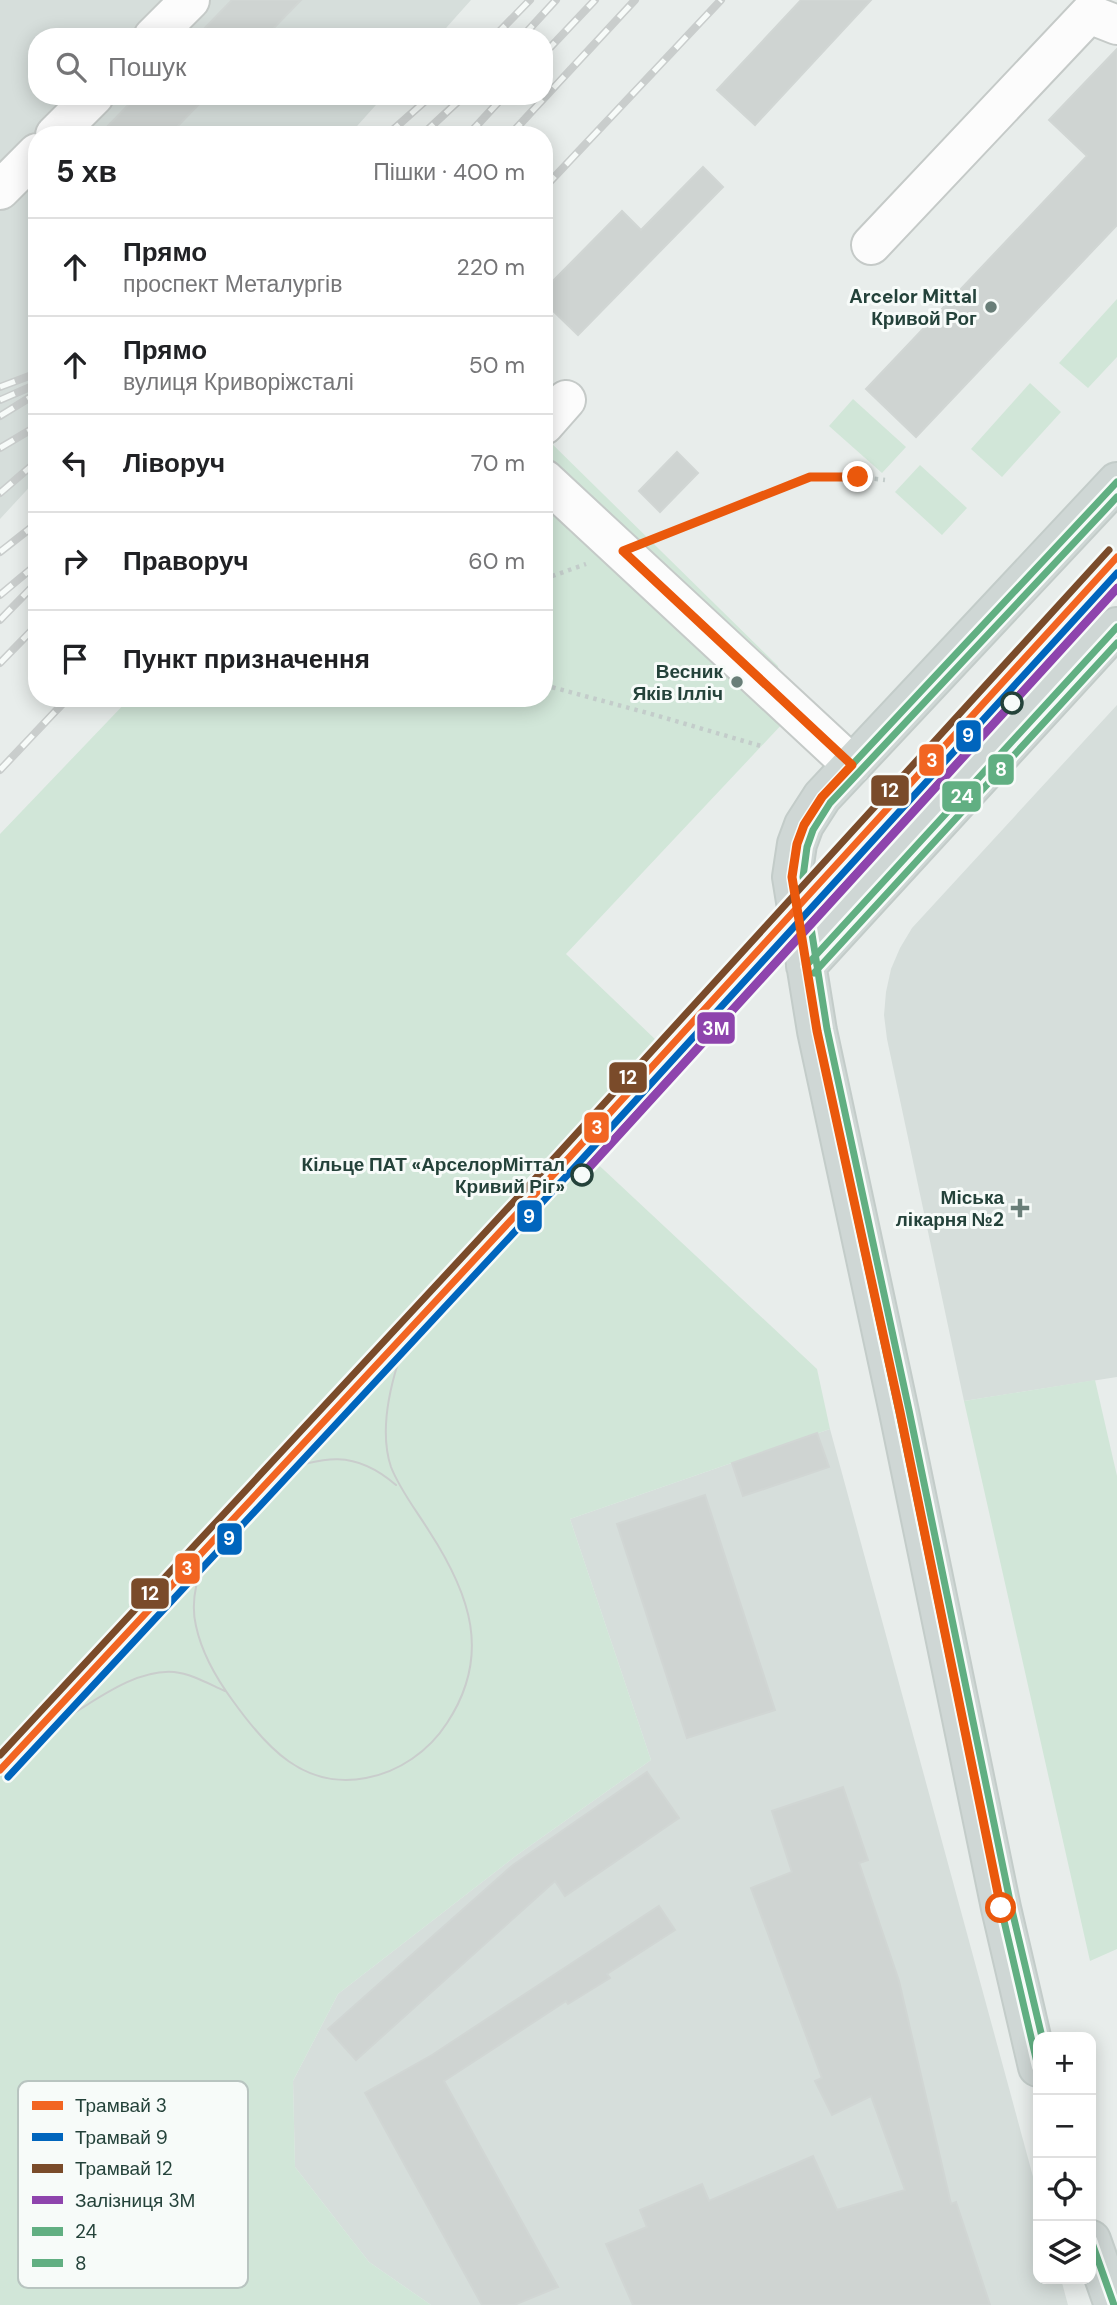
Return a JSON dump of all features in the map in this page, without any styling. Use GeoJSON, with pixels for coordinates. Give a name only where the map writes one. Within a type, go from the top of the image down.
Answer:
{"type":"FeatureCollection","features":[{"type":"Feature","properties":{"kind":"main road"},"geometry":{"type":"LineString","coordinates":[[1033,2046],[1001,1908],[900,1412],[817,1031],[792,877],[797,844],[812,811],[1117,482]]}},
{"type":"Feature","properties":{"kind":"main road"},"geometry":{"type":"LineString","coordinates":[[806,966],[1117,627]]}},
{"type":"Feature","properties":{"kind":"main road"},"geometry":{"type":"LineString","coordinates":[[1096,2254],[1114,2305]]}},
{"type":"Feature","properties":{"kind":"lane"},"geometry":{"type":"LineString","coordinates":[[162,28],[190,0]]}},
{"type":"Feature","properties":{"kind":"lane"},"geometry":{"type":"LineString","coordinates":[[871,245],[1089,14],[1116,23]]}},
{"type":"Feature","properties":{"kind":"lane"},"geometry":{"type":"LineString","coordinates":[[64,126],[85,105]]}},
{"type":"Feature","properties":{"kind":"lane"},"geometry":{"type":"LineString","coordinates":[[0,190],[28,162]]}},
{"type":"Feature","properties":{"kind":"lane"},"geometry":{"type":"LineString","coordinates":[[553,487],[852,765]]}},
{"type":"Feature","properties":{"kind":"path"},"geometry":{"type":"LineString","coordinates":[[553,576],[810,477],[885,480]]}},
{"type":"Feature","properties":{"kind":"path"},"geometry":{"type":"LineString","coordinates":[[553,687],[761,746]]}},
{"type":"Feature","properties":{"kind":"shaded area"},"geometry":{"type":"Polygon","coordinates":[[[0,0],[471,0],[446,28],[28,28],[28,105],[376,105],[357,126],[28,126],[28,489],[0,519],[0,0]]]}},
{"type":"Feature","properties":{"kind":"shaded area","name":"Міська лікарня №2"},"geometry":{"type":"Polygon","coordinates":[[[1117,705],[1117,1377],[964,1401],[887,1039],[884,1015],[891,969],[912,928],[1117,705]]]}},
{"type":"Feature","properties":{"kind":"shaded area"},"geometry":{"type":"Polygon","coordinates":[[[830,1429],[1033,2177],[1033,2284],[1062,2284],[1068,2305],[431,2305],[369,2262],[295,2167],[293,2081],[338,1994],[517,1855],[651,1760],[570,1519],[830,1429]]]}},
{"type":"Feature","properties":{"kind":"green space"},"geometry":{"type":"Polygon","coordinates":[[[1117,299],[1117,357],[1088,388],[1059,363],[1117,299]]]}},
{"type":"Feature","properties":{"kind":"green space"},"geometry":{"type":"Polygon","coordinates":[[[1030,383],[1061,412],[1002,477],[971,449],[1030,383]]]}},
{"type":"Feature","properties":{"kind":"green space"},"geometry":{"type":"Polygon","coordinates":[[[853,399],[906,447],[882,473],[829,426],[853,399]]]}},
{"type":"Feature","properties":{"kind":"green space"},"geometry":{"type":"Polygon","coordinates":[[[553,445],[778,666],[785,721],[566,954],[657,1041],[574,1142],[817,1369],[830,1429],[570,1519],[651,1760],[517,1855],[338,1994],[293,2081],[295,2167],[369,2262],[431,2305],[0,2305],[0,834],[121,707],[553,707],[553,445]]]}},
{"type":"Feature","properties":{"kind":"green space"},"geometry":{"type":"Polygon","coordinates":[[[920,465],[967,508],[942,535],[895,492],[920,465]]]}},
{"type":"Feature","properties":{"kind":"green space"},"geometry":{"type":"Polygon","coordinates":[[[1095,1380],[1117,1476],[1117,1949],[1090,1961],[964,1401],[1095,1380]]]}},
{"type":"Feature","properties":{"kind":"building"},"geometry":{"type":"Polygon","coordinates":[[[232,0],[301,0],[274,28],[205,28],[232,0]]]}},
{"type":"Feature","properties":{"kind":"building"},"geometry":{"type":"Polygon","coordinates":[[[801,0],[871,0],[755,125],[717,90],[801,0]]]}},
{"type":"Feature","properties":{"kind":"building","name":"Arcelor Mittal Кривой Рог"},"geometry":{"type":"Polygon","coordinates":[[[1117,49],[1117,225],[916,437],[866,389],[1087,156],[1049,120],[1117,49]]]}},
{"type":"Feature","properties":{"kind":"building"},"geometry":{"type":"Polygon","coordinates":[[[128,105],[198,105],[178,126],[108,126],[128,105]]]}},
{"type":"Feature","properties":{"kind":"building"},"geometry":{"type":"Polygon","coordinates":[[[703,167],[723,187],[578,335],[553,311],[553,281],[622,211],[641,230],[703,167]]]}},
{"type":"Feature","properties":{"kind":"building"},"geometry":{"type":"Polygon","coordinates":[[[677,452],[698,473],[660,512],[639,491],[677,452]]]}},
{"type":"Feature","properties":{"kind":"building"},"geometry":{"type":"Polygon","coordinates":[[[817,1433],[829,1467],[743,1496],[732,1463],[817,1433]]]}},
{"type":"Feature","properties":{"kind":"building"},"geometry":{"type":"Polygon","coordinates":[[[705,1495],[775,1710],[687,1738],[617,1524],[705,1495]]]}},
{"type":"Feature","properties":{"kind":"building"},"geometry":{"type":"Polygon","coordinates":[[[647,1772],[679,1818],[565,1896],[555,1881],[356,2060],[328,2029],[513,1865],[647,1772]]]}},
{"type":"Feature","properties":{"kind":"building"},"geometry":{"type":"Polygon","coordinates":[[[843,1787],[868,1860],[859,1863],[899,1981],[951,2204],[956,2202],[990,2305],[633,2305],[606,2244],[647,2227],[640,2210],[702,2184],[709,2201],[813,2156],[837,2210],[905,2190],[871,2096],[832,2115],[815,2081],[822,2078],[751,1888],[792,1872],[772,1811],[843,1787]]]}},
{"type":"Feature","properties":{"kind":"building"},"geometry":{"type":"Polygon","coordinates":[[[659,1906],[675,1930],[607,1974],[610,1978],[568,2004],[566,2001],[444,2081],[558,2287],[514,2305],[482,2305],[365,2093],[432,2055],[659,1906]]]}},
{"type":"Feature","properties":{"kind":"tram line","name":"12"},"geometry":{"type":"LineString","coordinates":[[0,1755],[558,1154],[1109,550]]}},
{"type":"Feature","properties":{"kind":"tram line","name":"3"},"geometry":{"type":"LineString","coordinates":[[0,1770],[566,1161],[1117,557]]}},
{"type":"Feature","properties":{"kind":"tram line","name":"9"},"geometry":{"type":"LineString","coordinates":[[8,1777],[574,1168],[1117,573]]}},
{"type":"Feature","properties":{"kind":"tram line"},"geometry":{"type":"LineString","coordinates":[[210,1544],[195,1594],[194,1615],[199,1636],[221,1684],[273,1749],[305,1771],[324,1778],[344,1780],[366,1778],[390,1771],[412,1759],[431,1743],[447,1723],[461,1698],[469,1673],[472,1649],[470,1625],[465,1602],[455,1578],[391,1467],[386,1428],[391,1388],[398,1363]]}},
{"type":"Feature","properties":{"kind":"tram line"},"geometry":{"type":"LineString","coordinates":[[275,1474],[309,1463],[338,1459],[366,1466],[381,1473],[396,1485]]}},
{"type":"Feature","properties":{"kind":"tram line"},"geometry":{"type":"LineString","coordinates":[[71,1715],[120,1686],[160,1672],[187,1675],[225,1691]]}},
{"type":"Feature","properties":{"kind":"railway"},"geometry":{"type":"LineString","coordinates":[[503,28],[530,0]]}},
{"type":"Feature","properties":{"kind":"railway"},"geometry":{"type":"LineString","coordinates":[[530,28],[556,0]]}},
{"type":"Feature","properties":{"kind":"railway"},"geometry":{"type":"LineString","coordinates":[[553,44],[595,0]]}},
{"type":"Feature","properties":{"kind":"railway"},"geometry":{"type":"LineString","coordinates":[[553,89],[635,0]]}},
{"type":"Feature","properties":{"kind":"railway"},"geometry":{"type":"LineString","coordinates":[[553,178],[721,0]]}},
{"type":"Feature","properties":{"kind":"railway"},"geometry":{"type":"LineString","coordinates":[[397,126],[421,105]]}},
{"type":"Feature","properties":{"kind":"railway"},"geometry":{"type":"LineString","coordinates":[[432,126],[454,105]]}},
{"type":"Feature","properties":{"kind":"railway"},"geometry":{"type":"LineString","coordinates":[[476,126],[496,105]]}},
{"type":"Feature","properties":{"kind":"railway"},"geometry":{"type":"LineString","coordinates":[[518,126],[538,105]]}},
{"type":"Feature","properties":{"kind":"railway"},"geometry":{"type":"LineString","coordinates":[[0,387],[28,376]]}},
{"type":"Feature","properties":{"kind":"railway"},"geometry":{"type":"LineString","coordinates":[[0,400],[28,388]]}},
{"type":"Feature","properties":{"kind":"railway"},"geometry":{"type":"LineString","coordinates":[[0,416],[28,399]]}},
{"type":"Feature","properties":{"kind":"railway"},"geometry":{"type":"LineString","coordinates":[[0,448],[28,431]]}},
{"type":"Feature","properties":{"kind":"railway"},"geometry":{"type":"LineString","coordinates":[[0,493],[28,469]]}},
{"type":"Feature","properties":{"kind":"railway"},"geometry":{"type":"LineString","coordinates":[[0,552],[28,530]]}},
{"type":"Feature","properties":{"kind":"railway"},"geometry":{"type":"LineString","coordinates":[[0,595],[28,572]]}},
{"type":"Feature","properties":{"kind":"railway"},"geometry":{"type":"LineString","coordinates":[[0,620],[28,591]]}},
{"type":"Feature","properties":{"kind":"railway"},"geometry":{"type":"LineString","coordinates":[[0,663],[28,634]]}},
{"type":"Feature","properties":{"kind":"railway"},"geometry":{"type":"LineString","coordinates":[[0,770],[60,707]]}},
{"type":"Feature","properties":{"kind":"rail line","name":"3М"},"geometry":{"type":"LineString","coordinates":[[582,1175],[1117,588]]}},
{"type":"Feature","properties":{"kind":"transit line","name":"24"},"geometry":{"type":"LineString","coordinates":[[1033,2046],[1001,1908],[817,1031],[792,877],[797,844],[804,825],[822,797],[1117,482]]}},
{"type":"Feature","properties":{"kind":"transit line","name":"8"},"geometry":{"type":"LineString","coordinates":[[1041,2032],[1011,1906],[827,1029],[803,877],[807,847],[813,830],[830,803],[1117,497]]}},
{"type":"Feature","properties":{"kind":"transit line","name":"24"},"geometry":{"type":"LineString","coordinates":[[806,966],[1117,627]]}},
{"type":"Feature","properties":{"kind":"transit line","name":"8"},"geometry":{"type":"LineString","coordinates":[[814,973],[1117,643]]}},
{"type":"Feature","properties":{"kind":"transit line","name":"24"},"geometry":{"type":"LineString","coordinates":[[1096,2254],[1114,2305]]}},
{"type":"Feature","properties":{"kind":"place","name":"Arcelor Mittal Кривой Рог"},"geometry":{"type":"Point","coordinates":[991,307]}},
{"type":"Feature","properties":{"kind":"place","name":"Весник Яків Ілліч"},"geometry":{"type":"Point","coordinates":[737,682]}},
{"type":"Feature","properties":{"kind":"place","name":"Кільце ПАТ «АрселорМіттал Кривий Ріг»"},"geometry":{"type":"Point","coordinates":[582,1175]}},
{"type":"Feature","properties":{"kind":"place","name":"Міська лікарня №2"},"geometry":{"type":"Point","coordinates":[1020,1208]}},
{"type":"Feature","properties":{"kind":"route"},"geometry":{"type":"LineString","coordinates":[[858,477],[810,477],[623,551],[852,765],[822,797],[804,825],[797,844],[792,877],[817,1031],[900,1412],[1001,1908]]}}]}
